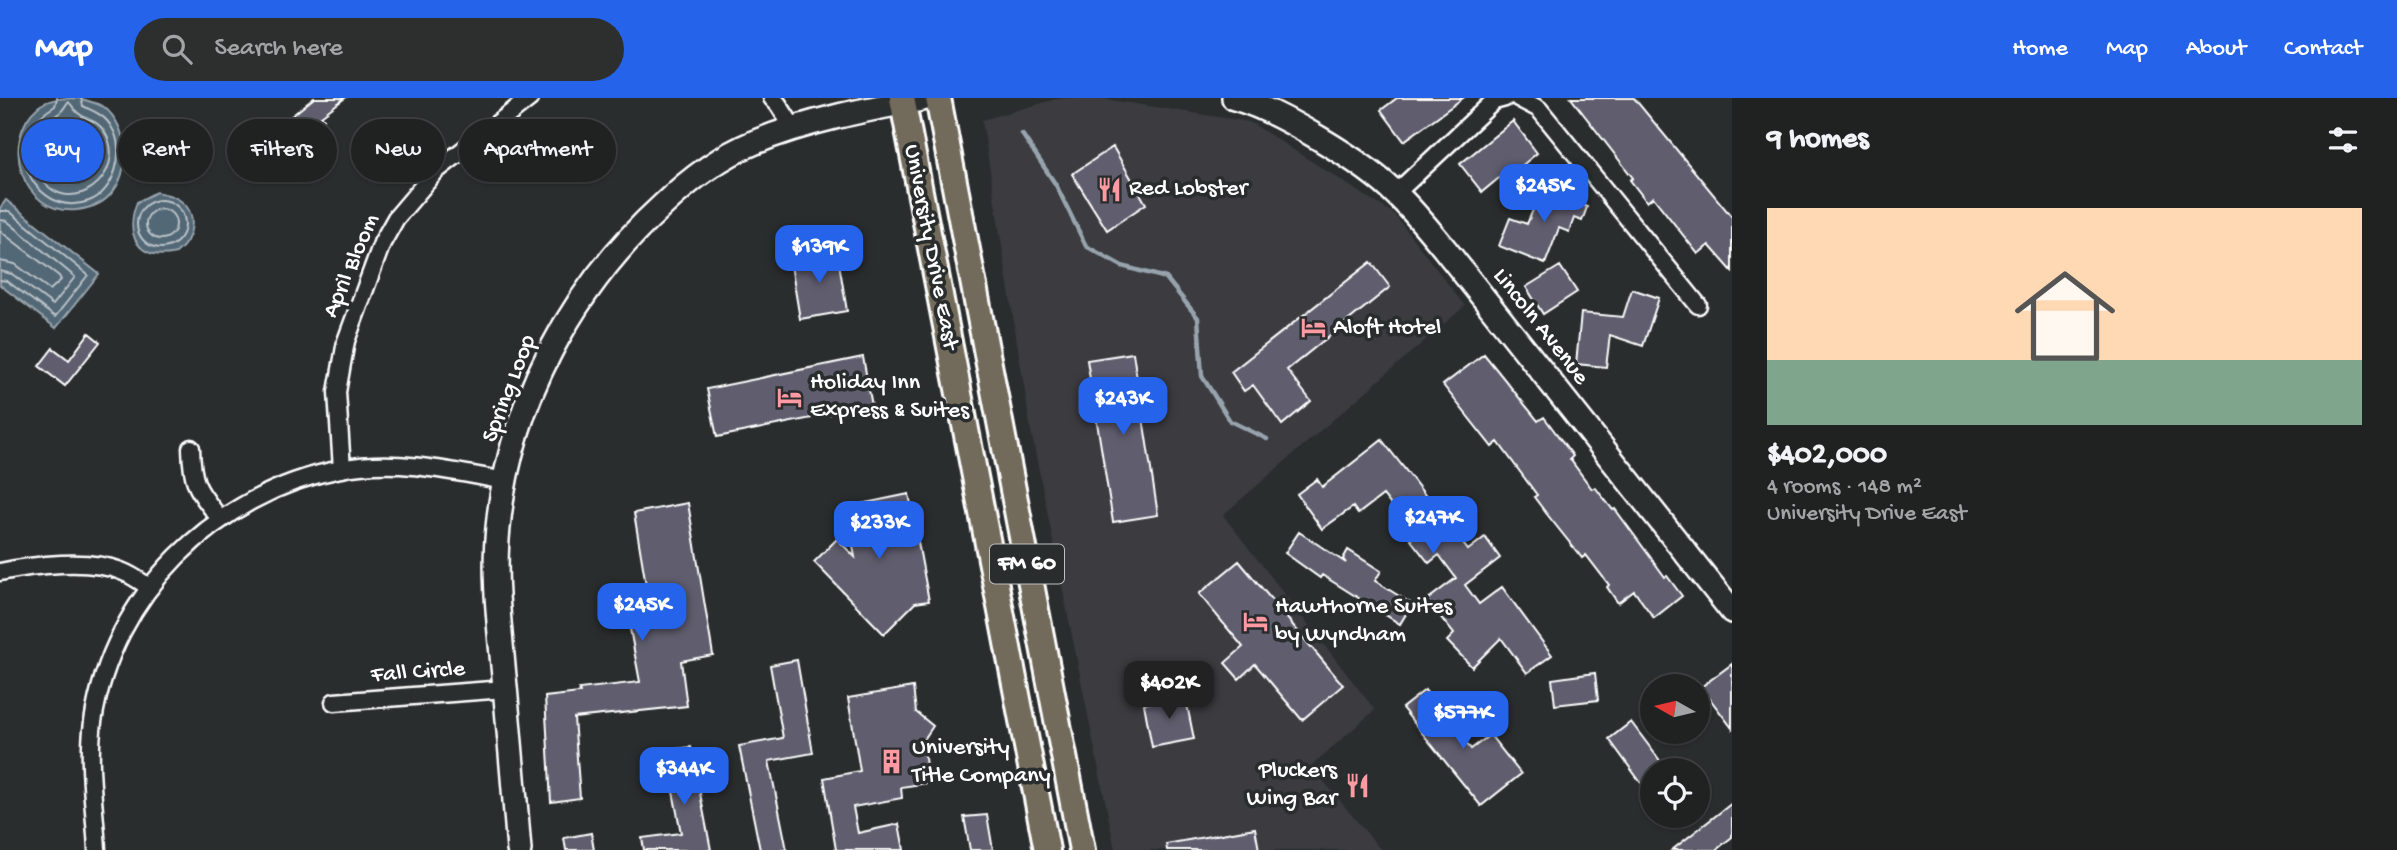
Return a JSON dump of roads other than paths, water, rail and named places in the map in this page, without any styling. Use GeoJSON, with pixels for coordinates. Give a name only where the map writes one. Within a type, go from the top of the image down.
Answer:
{"type":"FeatureCollection","features":[{"type":"Feature","properties":{"kind":"main road","name":"University Drive East"},"geometry":{"type":"LineString","coordinates":[[938,98],[1082,850]]}},
{"type":"Feature","properties":{"kind":"main road","name":"University Drive East"},"geometry":{"type":"LineString","coordinates":[[902,100],[1047,850]]}},
{"type":"Feature","properties":{"kind":"main road"},"geometry":{"type":"LineString","coordinates":[[1005,637],[1039,629]]}},
{"type":"Feature","properties":{"kind":"street","name":"April Bloom"},"geometry":{"type":"LineString","coordinates":[[342,469],[337,392],[346,341],[382,243],[396,218],[436,171],[530,98]]}},
{"type":"Feature","properties":{"kind":"street"},"geometry":{"type":"LineString","coordinates":[[772,98],[794,129]]}},
{"type":"Feature","properties":{"kind":"street","name":"Spring Loop"},"geometry":{"type":"LineString","coordinates":[[519,850],[495,576],[498,527],[505,481],[520,421],[560,332],[603,268],[645,221],[706,170],[751,144],[794,129],[902,100],[927,98]]}},
{"type":"Feature","properties":{"kind":"street","name":"Lincoln Avenue"},"geometry":{"type":"LineString","coordinates":[[1234,98],[1294,125],[1355,162],[1396,193],[1444,248],[1732,611]]}},
{"type":"Feature","properties":{"kind":"street"},"geometry":{"type":"LineString","coordinates":[[1396,193],[1494,101],[1505,98]]}},
{"type":"Feature","properties":{"kind":"street"},"geometry":{"type":"LineString","coordinates":[[1518,98],[1539,109],[1699,305]]}},
{"type":"Feature","properties":{"kind":"street"},"geometry":{"type":"LineString","coordinates":[[191,448],[192,474],[196,487],[220,519]]}},
{"type":"Feature","properties":{"kind":"street"},"geometry":{"type":"LineString","coordinates":[[97,850],[92,770],[93,723],[104,677],[128,621],[149,588],[191,542],[220,519],[272,492],[304,479],[342,469],[412,466],[505,481]]}},
{"type":"Feature","properties":{"kind":"street"},"geometry":{"type":"LineString","coordinates":[[0,572],[39,566],[99,566],[118,569],[149,588]]}},
{"type":"Feature","properties":{"kind":"street","name":"Fall Circle"},"geometry":{"type":"LineString","coordinates":[[334,702],[505,689]]}},
{"type":"Feature","properties":{"kind":"water"},"geometry":{"type":"Polygon","coordinates":[[[79,98],[102,106],[118,125],[118,182],[110,195],[91,207],[77,210],[57,209],[42,201],[27,182],[104,182],[104,119],[28,119],[42,104],[57,99],[79,98]]]}},
{"type":"Feature","properties":{"kind":"water"},"geometry":{"type":"Polygon","coordinates":[[[21,134],[21,167],[19,155],[21,134]]]}},
{"type":"Feature","properties":{"kind":"water"},"geometry":{"type":"Polygon","coordinates":[[[156,192],[178,199],[185,205],[192,219],[187,241],[176,253],[163,255],[144,250],[134,235],[133,214],[137,202],[156,192]]]}},
{"type":"Feature","properties":{"kind":"water"},"geometry":{"type":"Polygon","coordinates":[[[6,200],[99,274],[56,328],[0,285],[0,208],[6,200]]]}},
{"type":"Feature","properties":{"kind":"waterway"},"geometry":{"type":"LineString","coordinates":[[1022,134],[1056,185],[1086,246],[1122,266],[1166,278],[1198,318],[1202,376],[1230,421],[1267,439]]}},
{"type":"Feature","properties":{"kind":"place","name":"Red Lobster"},"geometry":{"type":"Point","coordinates":[1109,189]}},
{"type":"Feature","properties":{"kind":"place","name":"Aloft Hotel"},"geometry":{"type":"Point","coordinates":[1313,328]}},
{"type":"Feature","properties":{"kind":"place","name":"Holiday Inn Express & Suites"},"geometry":{"type":"Point","coordinates":[790,397]}},
{"type":"Feature","properties":{"kind":"place","name":"Hawthorne Suites by Wyndham"},"geometry":{"type":"Point","coordinates":[1255,621]}},
{"type":"Feature","properties":{"kind":"place","name":"University Title Company"},"geometry":{"type":"Point","coordinates":[892,762]}},
{"type":"Feature","properties":{"kind":"place","name":"Pluckers Wing Bar"},"geometry":{"type":"Point","coordinates":[1357,785]}}]}
